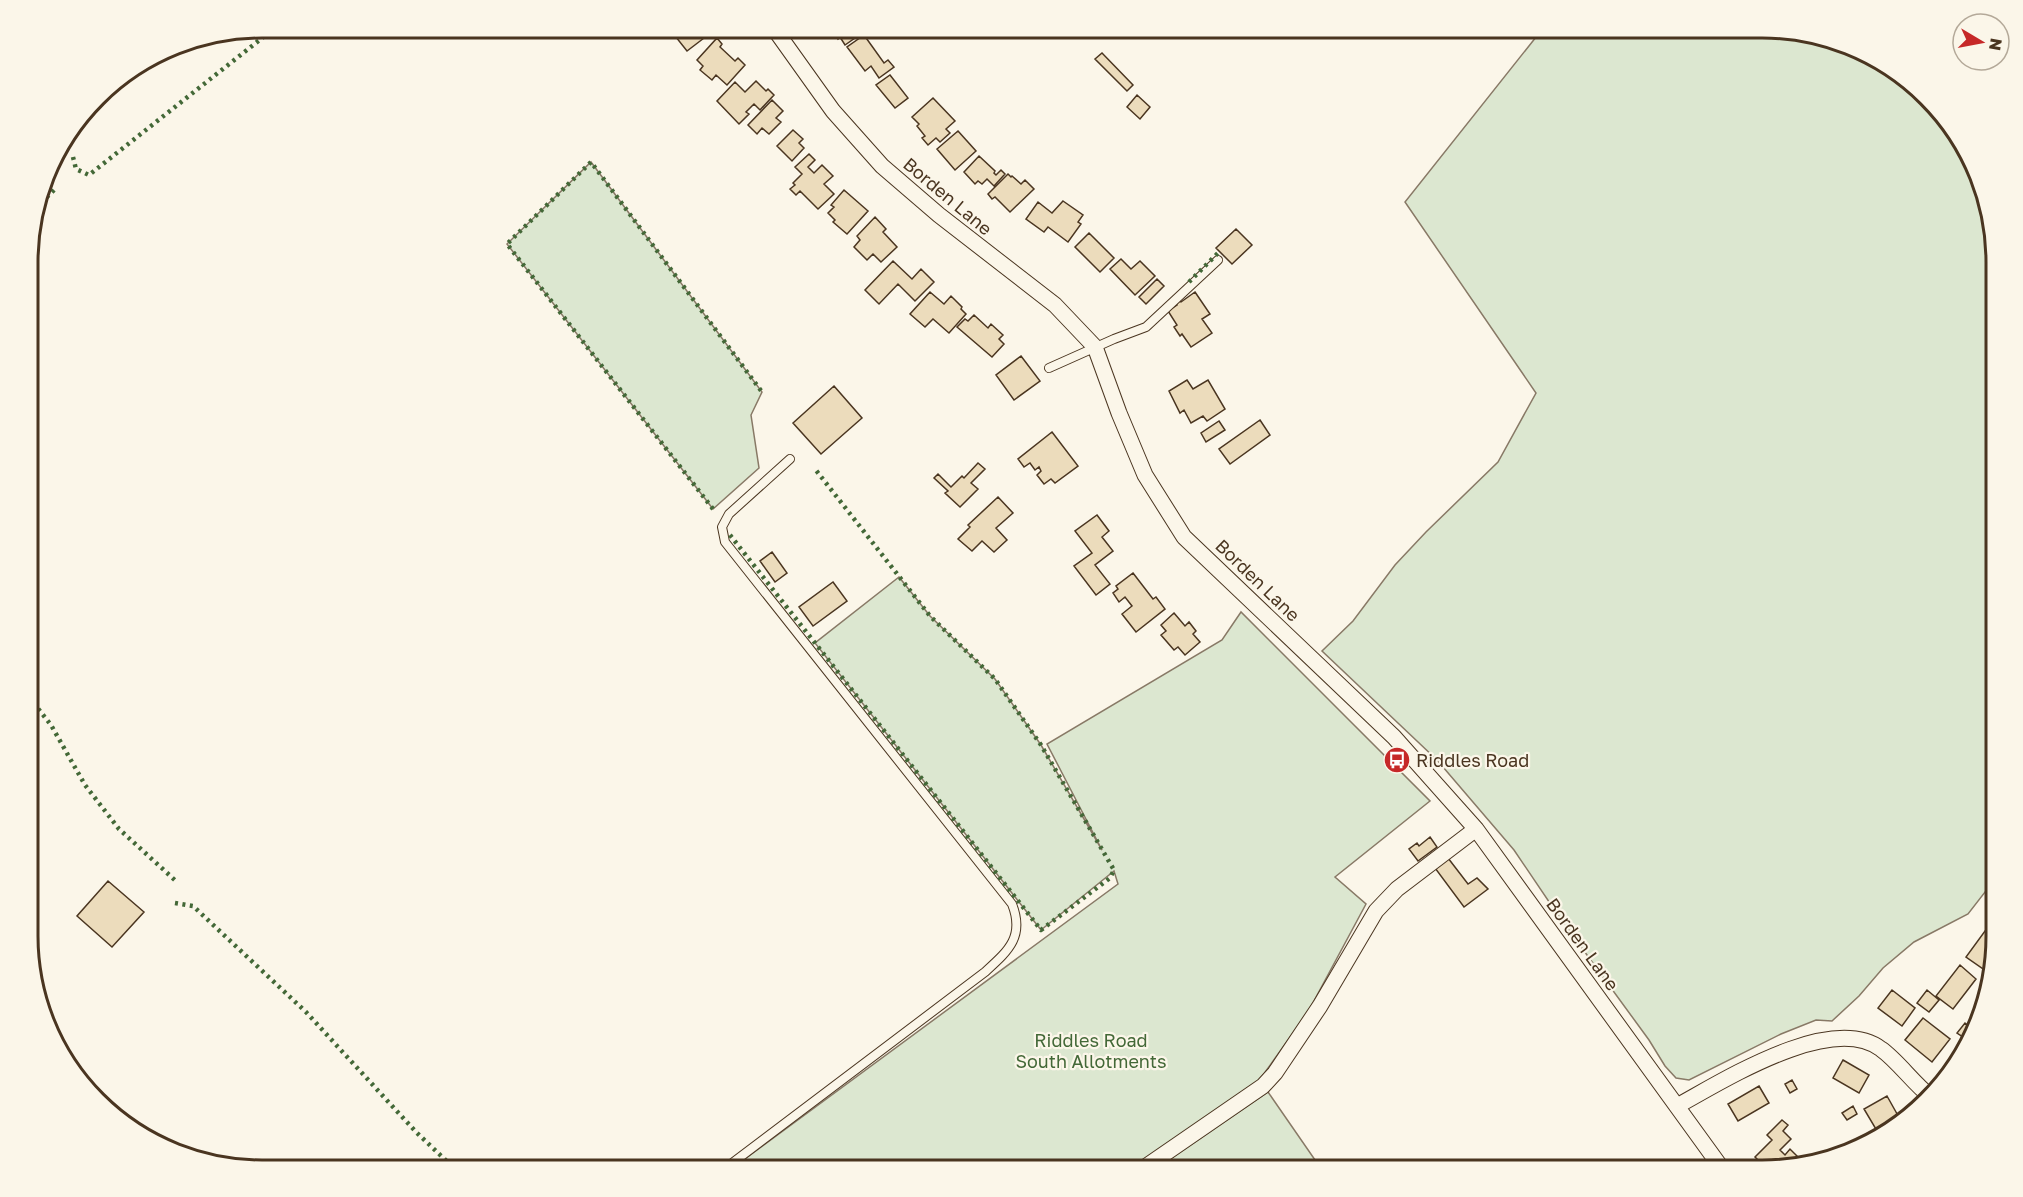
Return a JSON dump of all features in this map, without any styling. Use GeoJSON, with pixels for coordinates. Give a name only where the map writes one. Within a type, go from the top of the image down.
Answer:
{"type":"FeatureCollection","features":[{"type":"Feature","properties":{"kind":"street","name":"Borden Lane"},"geometry":{"type":"LineString","coordinates":[[781,38],[833,111],[882,166],[939,215],[1055,305],[1095,347],[1119,413],[1146,476],[1184,537],[1394,737],[1476,829],[1716,1160]]}},
{"type":"Feature","properties":{"kind":"street"},"geometry":{"type":"LineString","coordinates":[[1156,1160],[1263,1086],[1320,1006],[1376,911],[1397,889],[1476,829]]}},
{"type":"Feature","properties":{"kind":"street"},"geometry":{"type":"LineString","coordinates":[[1677,1106],[1747,1069],[1803,1044],[1824,1039],[1866,1042],[1881,1048],[1923,1090]]}},
{"type":"Feature","properties":{"kind":"lane"},"geometry":{"type":"LineString","coordinates":[[1049,368],[1146,327],[1218,260]]}},
{"type":"Feature","properties":{"kind":"lane"},"geometry":{"type":"LineString","coordinates":[[736,1160],[985,972],[1009,950],[1017,929],[1017,916],[1012,904],[725,542],[722,527],[729,514],[790,459]]}},
{"type":"Feature","properties":{"kind":"green space"},"geometry":{"type":"Polygon","coordinates":[[[1535,38],[1776,38],[1833,49],[1886,75],[1909,93],[1939,125],[1962,163],[1978,204],[1984,233],[1986,262],[1986,891],[1968,914],[1914,942],[1883,968],[1859,996],[1832,1021],[1816,1020],[1781,1034],[1689,1080],[1676,1078],[1665,1066],[1514,850],[1437,760],[1322,651],[1353,621],[1395,565],[1498,462],[1536,393],[1405,202],[1535,38]]]}},
{"type":"Feature","properties":{"kind":"green space"},"geometry":{"type":"Polygon","coordinates":[[[591,162],[762,392],[751,415],[759,468],[713,509],[507,244],[591,162]]]}},
{"type":"Feature","properties":{"kind":"green space","name":"Riddles Road South Allotments"},"geometry":{"type":"Polygon","coordinates":[[[899,577],[930,616],[995,679],[1041,745],[1102,850],[1047,744],[1222,640],[1241,612],[1430,801],[1335,877],[1366,904],[1308,1012],[1256,1085],[1143,1160],[744,1160],[1118,884],[1114,871],[1041,930],[815,643],[899,577]]]}},
{"type":"Feature","properties":{"kind":"green space"},"geometry":{"type":"Polygon","coordinates":[[[1268,1092],[1315,1160],[1169,1160],[1268,1092]]]}},
{"type":"Feature","properties":{"kind":"building"},"geometry":{"type":"Polygon","coordinates":[[[677,38],[704,38],[687,51],[677,38]]]}},
{"type":"Feature","properties":{"kind":"building"},"geometry":{"type":"Polygon","coordinates":[[[717,38],[722,44],[720,47],[735,61],[738,58],[745,65],[727,85],[716,75],[712,80],[700,70],[703,66],[697,60],[717,38]]]}},
{"type":"Feature","properties":{"kind":"building"},"geometry":{"type":"Polygon","coordinates":[[[841,38],[855,38],[845,45],[841,38]]]}},
{"type":"Feature","properties":{"kind":"building"},"geometry":{"type":"Polygon","coordinates":[[[860,38],[866,38],[884,63],[888,60],[894,67],[879,78],[871,66],[865,71],[847,47],[860,38]]]}},
{"type":"Feature","properties":{"kind":"building"},"geometry":{"type":"Polygon","coordinates":[[[1102,53],[1133,85],[1127,91],[1095,59],[1102,53]]]}},
{"type":"Feature","properties":{"kind":"building"},"geometry":{"type":"Polygon","coordinates":[[[890,75],[908,98],[895,108],[876,85],[890,75]]]}},
{"type":"Feature","properties":{"kind":"building"},"geometry":{"type":"Polygon","coordinates":[[[756,81],[774,95],[760,110],[754,104],[746,112],[749,114],[739,124],[717,101],[735,82],[745,92],[756,81]]]}},
{"type":"Feature","properties":{"kind":"building"},"geometry":{"type":"Polygon","coordinates":[[[1137,95],[1150,107],[1140,119],[1127,107],[1137,95]]]}},
{"type":"Feature","properties":{"kind":"building"},"geometry":{"type":"Polygon","coordinates":[[[933,98],[955,121],[946,129],[950,133],[940,142],[936,138],[928,145],[922,138],[925,136],[917,126],[919,124],[912,117],[933,98]]]}},
{"type":"Feature","properties":{"kind":"building"},"geometry":{"type":"Polygon","coordinates":[[[772,100],[783,111],[776,118],[781,122],[769,134],[762,128],[757,134],[748,125],[772,100]]]}},
{"type":"Feature","properties":{"kind":"building"},"geometry":{"type":"Polygon","coordinates":[[[793,130],[803,139],[799,143],[804,148],[792,161],[777,146],[793,130]]]}},
{"type":"Feature","properties":{"kind":"building"},"geometry":{"type":"Polygon","coordinates":[[[958,131],[976,151],[955,170],[937,149],[958,131]]]}},
{"type":"Feature","properties":{"kind":"building"},"geometry":{"type":"Polygon","coordinates":[[[809,154],[815,160],[808,167],[814,173],[822,165],[833,176],[824,184],[834,194],[818,209],[800,191],[796,195],[790,189],[802,174],[795,167],[809,154]]]}},
{"type":"Feature","properties":{"kind":"building"},"geometry":{"type":"Polygon","coordinates":[[[979,156],[995,171],[996,175],[1001,170],[1005,174],[994,186],[987,179],[982,184],[978,181],[975,184],[964,172],[979,156]]]}},
{"type":"Feature","properties":{"kind":"building"},"geometry":{"type":"Polygon","coordinates":[[[1008,174],[1021,184],[1025,180],[1034,189],[1010,212],[995,197],[992,199],[988,194],[1008,174]]]}},
{"type":"Feature","properties":{"kind":"building"},"geometry":{"type":"Polygon","coordinates":[[[844,190],[868,211],[847,234],[833,222],[835,220],[828,213],[834,207],[831,205],[844,190]]]}},
{"type":"Feature","properties":{"kind":"building"},"geometry":{"type":"Polygon","coordinates":[[[1063,201],[1083,215],[1078,222],[1081,224],[1068,242],[1048,227],[1044,232],[1026,219],[1038,202],[1052,213],[1063,201]]]}},
{"type":"Feature","properties":{"kind":"building"},"geometry":{"type":"Polygon","coordinates":[[[875,217],[886,229],[883,232],[897,247],[881,262],[873,254],[867,260],[854,247],[860,240],[857,236],[875,217]]]}},
{"type":"Feature","properties":{"kind":"building"},"geometry":{"type":"Polygon","coordinates":[[[1236,229],[1252,245],[1232,264],[1216,248],[1236,229]]]}},
{"type":"Feature","properties":{"kind":"building"},"geometry":{"type":"Polygon","coordinates":[[[1089,233],[1114,258],[1100,272],[1075,247],[1089,233]]]}},
{"type":"Feature","properties":{"kind":"building"},"geometry":{"type":"Polygon","coordinates":[[[1121,259],[1131,269],[1140,261],[1155,276],[1135,295],[1110,269],[1121,259]]]}},
{"type":"Feature","properties":{"kind":"building"},"geometry":{"type":"Polygon","coordinates":[[[893,261],[912,279],[921,269],[934,282],[915,301],[898,284],[879,304],[865,290],[893,261]]]}},
{"type":"Feature","properties":{"kind":"building"},"geometry":{"type":"Polygon","coordinates":[[[1157,279],[1164,286],[1146,304],[1139,297],[1157,279]]]}},
{"type":"Feature","properties":{"kind":"building"},"geometry":{"type":"Polygon","coordinates":[[[930,292],[944,304],[951,296],[966,314],[949,333],[933,319],[925,327],[910,314],[930,292]]]}},
{"type":"Feature","properties":{"kind":"building"},"geometry":{"type":"Polygon","coordinates":[[[1195,292],[1210,314],[1202,319],[1212,333],[1191,347],[1174,327],[1177,325],[1168,311],[1180,300],[1181,302],[1195,292]]]}},
{"type":"Feature","properties":{"kind":"building"},"geometry":{"type":"Polygon","coordinates":[[[974,315],[988,328],[991,324],[1003,335],[999,339],[1004,344],[992,357],[957,327],[965,319],[968,321],[974,315]]]}},
{"type":"Feature","properties":{"kind":"building"},"geometry":{"type":"Polygon","coordinates":[[[1021,356],[1040,381],[1014,400],[996,375],[1021,356]]]}},
{"type":"Feature","properties":{"kind":"building"},"geometry":{"type":"Polygon","coordinates":[[[1187,380],[1193,389],[1208,380],[1225,409],[1207,421],[1203,416],[1191,423],[1184,410],[1180,413],[1169,391],[1187,380]]]}},
{"type":"Feature","properties":{"kind":"building"},"geometry":{"type":"Polygon","coordinates":[[[834,386],[862,418],[821,454],[793,423],[834,386]]]}},
{"type":"Feature","properties":{"kind":"building"},"geometry":{"type":"Polygon","coordinates":[[[1260,420],[1270,435],[1230,464],[1219,449],[1260,420]]]}},
{"type":"Feature","properties":{"kind":"building"},"geometry":{"type":"Polygon","coordinates":[[[1219,421],[1225,430],[1206,442],[1201,433],[1219,421]]]}},
{"type":"Feature","properties":{"kind":"building"},"geometry":{"type":"Polygon","coordinates":[[[1052,432],[1078,466],[1055,483],[1051,479],[1044,484],[1037,475],[1041,471],[1039,467],[1035,470],[1030,463],[1024,467],[1018,459],[1052,432]]]}},
{"type":"Feature","properties":{"kind":"building"},"geometry":{"type":"Polygon","coordinates":[[[978,463],[985,469],[971,483],[978,489],[960,507],[945,493],[948,491],[934,478],[938,474],[951,487],[962,476],[964,478],[978,463]]]}},
{"type":"Feature","properties":{"kind":"building"},"geometry":{"type":"Polygon","coordinates":[[[998,497],[1013,513],[996,528],[1007,540],[994,552],[982,541],[972,551],[958,539],[970,527],[968,525],[998,497]]]}},
{"type":"Feature","properties":{"kind":"building"},"geometry":{"type":"Polygon","coordinates":[[[1097,515],[1109,531],[1102,537],[1113,551],[1095,565],[1110,584],[1096,595],[1074,566],[1092,553],[1075,531],[1097,515]]]}},
{"type":"Feature","properties":{"kind":"building"},"geometry":{"type":"Polygon","coordinates":[[[772,552],[787,573],[775,582],[760,561],[772,552]]]}},
{"type":"Feature","properties":{"kind":"building"},"geometry":{"type":"Polygon","coordinates":[[[1133,573],[1153,599],[1156,597],[1165,609],[1136,632],[1122,614],[1132,606],[1125,597],[1119,602],[1113,593],[1118,589],[1116,586],[1133,573]]]}},
{"type":"Feature","properties":{"kind":"building"},"geometry":{"type":"Polygon","coordinates":[[[833,582],[847,601],[813,626],[799,607],[833,582]]]}},
{"type":"Feature","properties":{"kind":"building"},"geometry":{"type":"Polygon","coordinates":[[[1174,613],[1185,626],[1189,622],[1196,631],[1193,634],[1200,642],[1185,655],[1178,647],[1174,650],[1161,635],[1166,631],[1161,625],[1174,613]]]}},
{"type":"Feature","properties":{"kind":"building"},"geometry":{"type":"Polygon","coordinates":[[[1430,837],[1437,847],[1418,861],[1409,849],[1417,843],[1419,846],[1430,837]]]}},
{"type":"Feature","properties":{"kind":"building"},"geometry":{"type":"Polygon","coordinates":[[[1448,858],[1468,884],[1477,878],[1488,889],[1464,907],[1435,868],[1448,858]]]}},
{"type":"Feature","properties":{"kind":"building"},"geometry":{"type":"Polygon","coordinates":[[[108,881],[144,912],[112,947],[77,916],[108,881]]]}},
{"type":"Feature","properties":{"kind":"building"},"geometry":{"type":"Polygon","coordinates":[[[1985,931],[1986,932],[1983,969],[1966,957],[1985,931]]]}},
{"type":"Feature","properties":{"kind":"building"},"geometry":{"type":"Polygon","coordinates":[[[1960,965],[1976,979],[1953,1009],[1936,996],[1960,965]]]}},
{"type":"Feature","properties":{"kind":"building"},"geometry":{"type":"Polygon","coordinates":[[[1892,990],[1915,1008],[1902,1026],[1878,1008],[1892,990]]]}},
{"type":"Feature","properties":{"kind":"building"},"geometry":{"type":"Polygon","coordinates":[[[1927,990],[1939,1000],[1929,1012],[1917,1003],[1927,990]]]}},
{"type":"Feature","properties":{"kind":"building"},"geometry":{"type":"Polygon","coordinates":[[[1923,1018],[1950,1039],[1932,1062],[1905,1040],[1923,1018]]]}},
{"type":"Feature","properties":{"kind":"building"},"geometry":{"type":"Polygon","coordinates":[[[1965,1023],[1967,1024],[1961,1036],[1957,1033],[1965,1023]]]}},
{"type":"Feature","properties":{"kind":"building"},"geometry":{"type":"Polygon","coordinates":[[[1843,1060],[1869,1075],[1859,1093],[1833,1078],[1843,1060]]]}},
{"type":"Feature","properties":{"kind":"building"},"geometry":{"type":"Polygon","coordinates":[[[1792,1080],[1797,1089],[1790,1093],[1785,1084],[1792,1080]]]}},
{"type":"Feature","properties":{"kind":"building"},"geometry":{"type":"Polygon","coordinates":[[[1759,1086],[1769,1103],[1738,1121],[1728,1104],[1759,1086]]]}},
{"type":"Feature","properties":{"kind":"building"},"geometry":{"type":"Polygon","coordinates":[[[1887,1096],[1897,1114],[1875,1128],[1864,1109],[1887,1096]]]}},
{"type":"Feature","properties":{"kind":"building"},"geometry":{"type":"Polygon","coordinates":[[[1853,1106],[1857,1114],[1847,1120],[1842,1113],[1853,1106]]]}},
{"type":"Feature","properties":{"kind":"building"},"geometry":{"type":"Polygon","coordinates":[[[1782,1120],[1788,1125],[1783,1131],[1791,1139],[1780,1150],[1785,1155],[1790,1149],[1798,1156],[1758,1160],[1755,1157],[1772,1140],[1767,1135],[1782,1120]]]}},
{"type":"Feature","properties":{"kind":"hedge"},"geometry":{"type":"LineString","coordinates":[[73,157],[76,169],[89,175],[262,38]]}},
{"type":"Feature","properties":{"kind":"hedge"},"geometry":{"type":"LineString","coordinates":[[713,509],[507,244],[591,162],[762,392]]}},
{"type":"Feature","properties":{"kind":"hedge"},"geometry":{"type":"LineString","coordinates":[[47,197],[56,188]]}},
{"type":"Feature","properties":{"kind":"hedge"},"geometry":{"type":"LineString","coordinates":[[1189,282],[1219,252]]}},
{"type":"Feature","properties":{"kind":"hedge"},"geometry":{"type":"LineString","coordinates":[[730,535],[1041,930],[1110,878],[1114,870],[1041,745],[995,679],[930,616],[815,469]]}},
{"type":"Feature","properties":{"kind":"hedge"},"geometry":{"type":"LineString","coordinates":[[38,708],[51,725],[85,785],[119,829],[177,882]]}},
{"type":"Feature","properties":{"kind":"hedge"},"geometry":{"type":"LineString","coordinates":[[175,903],[193,906],[306,1012],[416,1132],[445,1160]]}},
{"type":"Feature","properties":{"kind":"place","name":"Riddles Road"},"geometry":{"type":"Point","coordinates":[1397,760]}}]}
